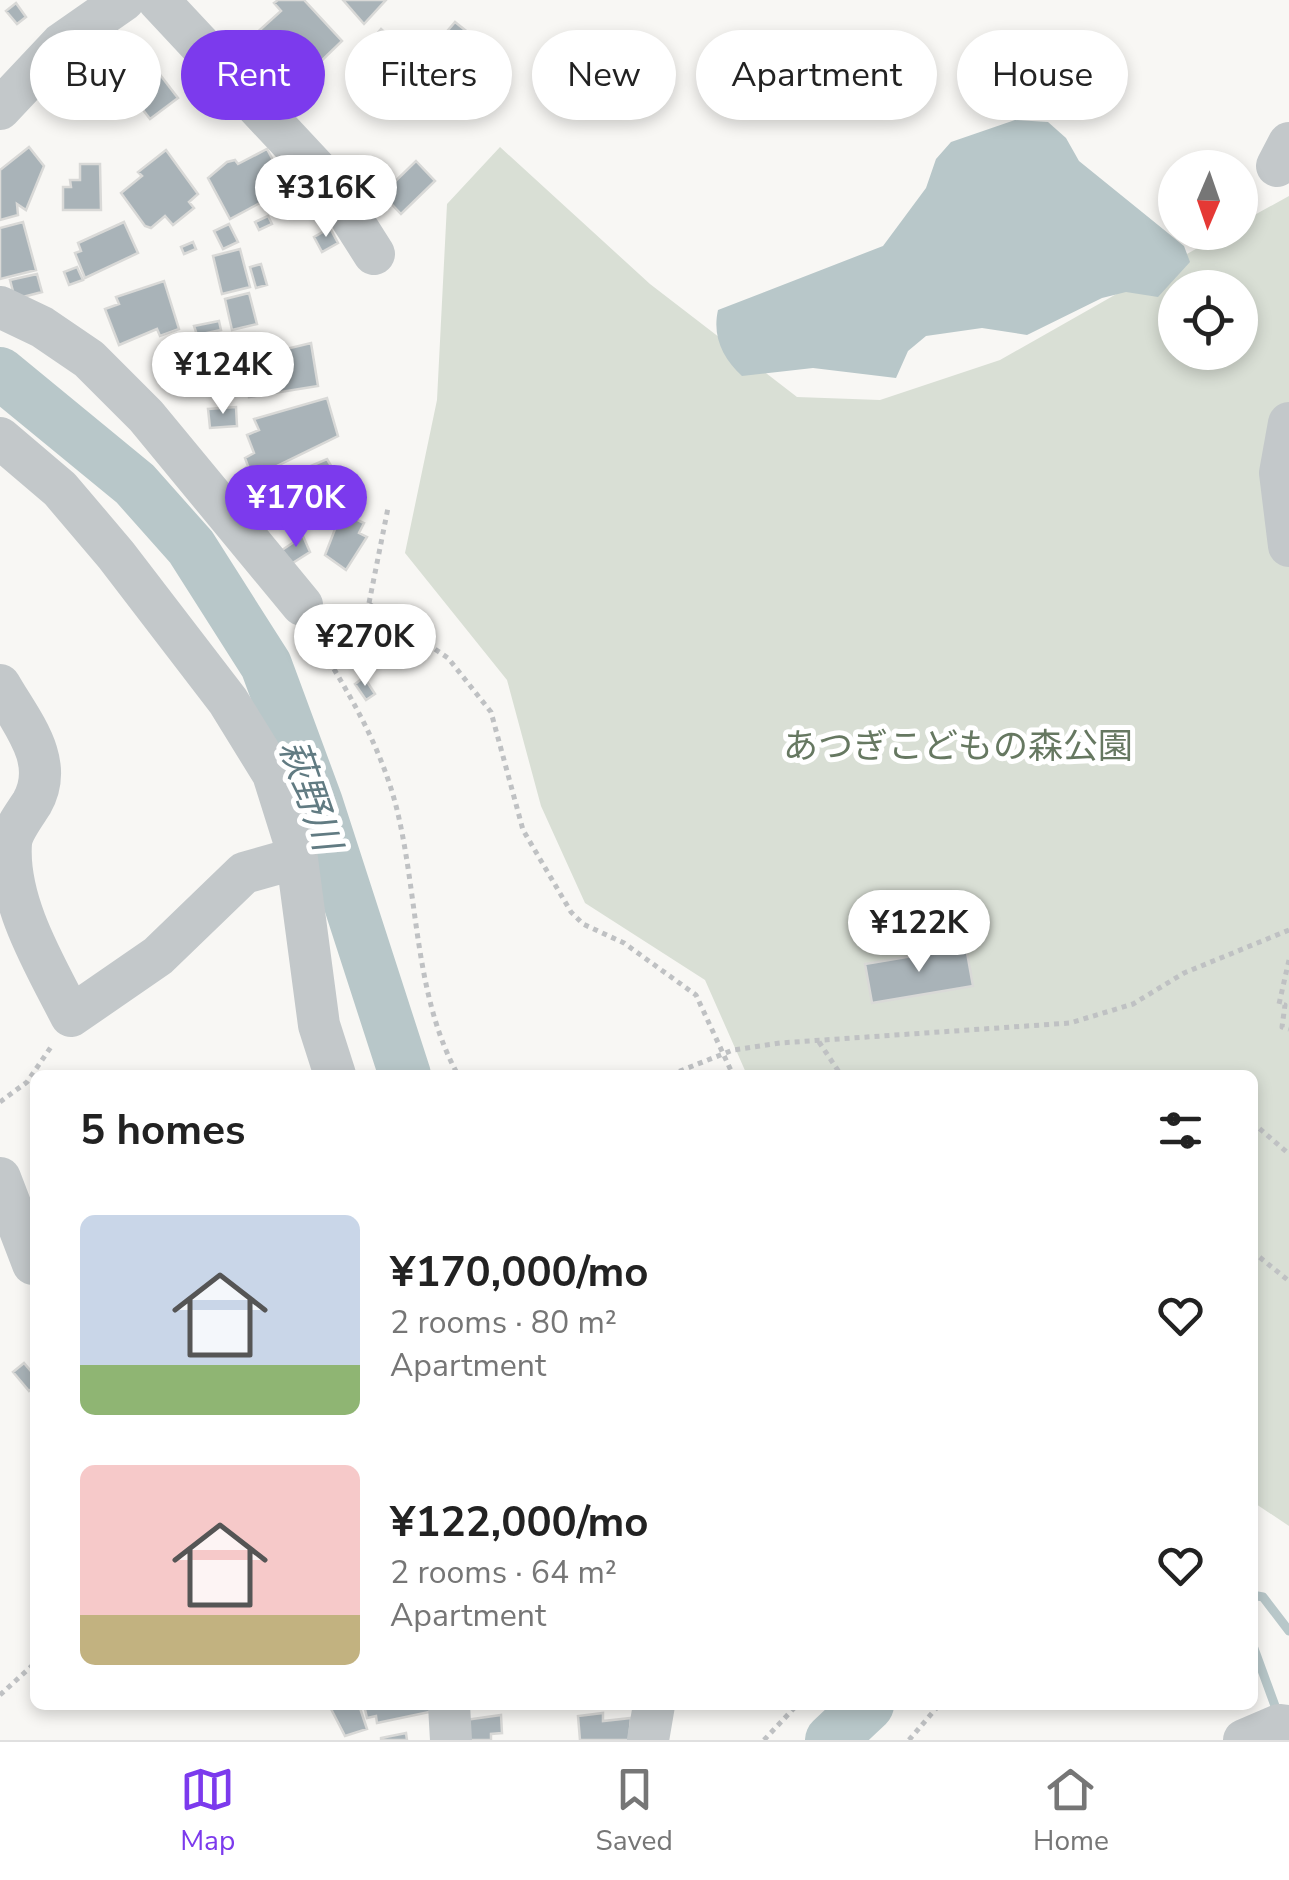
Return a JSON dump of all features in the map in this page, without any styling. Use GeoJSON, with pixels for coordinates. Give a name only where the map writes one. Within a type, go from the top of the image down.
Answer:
{"type":"FeatureCollection","features":[{"type":"Feature","properties":{"kind":"street"},"geometry":{"type":"LineString","coordinates":[[0,109],[62,44],[124,0]]}},
{"type":"Feature","properties":{"kind":"street"},"geometry":{"type":"LineString","coordinates":[[158,0],[330,183],[374,254]]}},
{"type":"Feature","properties":{"kind":"street"},"geometry":{"type":"LineString","coordinates":[[0,308],[42,327],[100,371],[146,416],[302,605]]}},
{"type":"Feature","properties":{"kind":"street"},"geometry":{"type":"LineString","coordinates":[[1289,422],[1280,472],[1289,546]]}},
{"type":"Feature","properties":{"kind":"street"},"geometry":{"type":"LineString","coordinates":[[0,438],[60,489],[228,701],[273,774],[297,858],[319,1025],[333,1070]]}},
{"type":"Feature","properties":{"kind":"street"},"geometry":{"type":"LineString","coordinates":[[0,685],[39,752],[42,786],[11,840],[16,886],[38,953],[71,1016],[158,956],[244,872],[297,858]]}},
{"type":"Feature","properties":{"kind":"street"},"geometry":{"type":"LineString","coordinates":[[0,1178],[22,1269]]}},
{"type":"Feature","properties":{"kind":"street"},"geometry":{"type":"LineString","coordinates":[[449,1710],[451,1740]]}},
{"type":"Feature","properties":{"kind":"street"},"geometry":{"type":"LineString","coordinates":[[648,1740],[653,1710]]}},
{"type":"Feature","properties":{"kind":"street"},"geometry":{"type":"LineString","coordinates":[[1244,1740],[1279,1725],[1289,1726]]}},
{"type":"Feature","properties":{"kind":"path"},"geometry":{"type":"LineString","coordinates":[[338,628],[369,604],[388,508]]}},
{"type":"Feature","properties":{"kind":"path"},"geometry":{"type":"LineString","coordinates":[[369,604],[448,658],[491,712],[523,830],[571,912],[583,924],[624,943],[696,995],[730,1070]]}},
{"type":"Feature","properties":{"kind":"path"},"geometry":{"type":"LineString","coordinates":[[302,605],[303,620],[357,705],[398,811],[434,1017],[456,1070]]}},
{"type":"Feature","properties":{"kind":"path"},"geometry":{"type":"LineString","coordinates":[[682,1070],[722,1054],[780,1043],[963,1027],[1019,1030],[1070,1023],[1133,1004],[1184,973],[1289,930]]}},
{"type":"Feature","properties":{"kind":"path"},"geometry":{"type":"LineString","coordinates":[[1289,960],[1280,1004],[1285,1005],[1282,1027],[1289,1029]]}},
{"type":"Feature","properties":{"kind":"path"},"geometry":{"type":"LineString","coordinates":[[35,1070],[71,1016]]}},
{"type":"Feature","properties":{"kind":"path"},"geometry":{"type":"LineString","coordinates":[[819,1042],[838,1070]]}},
{"type":"Feature","properties":{"kind":"path"},"geometry":{"type":"LineString","coordinates":[[0,1102],[30,1078]]}},
{"type":"Feature","properties":{"kind":"path"},"geometry":{"type":"LineString","coordinates":[[1258,1127],[1289,1154]]}},
{"type":"Feature","properties":{"kind":"path"},"geometry":{"type":"LineString","coordinates":[[1258,1256],[1289,1282]]}},
{"type":"Feature","properties":{"kind":"path"},"geometry":{"type":"LineString","coordinates":[[0,1694],[30,1667]]}},
{"type":"Feature","properties":{"kind":"path"},"geometry":{"type":"LineString","coordinates":[[764,1740],[792,1710]]}},
{"type":"Feature","properties":{"kind":"path"},"geometry":{"type":"LineString","coordinates":[[908,1740],[935,1710]]}},
{"type":"Feature","properties":{"kind":"green space","name":"あつぎこどもの森公園"},"geometry":{"type":"Polygon","coordinates":[[[500,147],[650,284],[797,397],[880,400],[1000,360],[1158,270],[1158,370],[1258,370],[1258,270],[1159,270],[1194,250],[1258,250],[1258,213],[1289,196],[1289,1526],[1258,1505],[1258,1070],[745,1070],[705,980],[585,903],[541,806],[507,680],[405,553],[437,400],[447,204],[500,147]]]}},
{"type":"Feature","properties":{"kind":"shaded area"},"geometry":{"type":"Polygon","coordinates":[[[1015,120],[1048,122],[1066,138],[1079,161],[1158,225],[1158,250],[1186,250],[1190,262],[1183,270],[1158,270],[1158,297],[1126,292],[1102,298],[1027,335],[982,328],[926,336],[908,351],[896,378],[813,368],[742,376],[724,354],[718,338],[718,310],[883,246],[926,188],[936,159],[951,142],[1015,120]]]}},
{"type":"Feature","properties":{"kind":"building"},"geometry":{"type":"Polygon","coordinates":[[[304,0],[342,41],[325,57],[325,30],[260,30],[281,11],[274,3],[304,0]]]}},
{"type":"Feature","properties":{"kind":"building"},"geometry":{"type":"Polygon","coordinates":[[[343,0],[386,0],[364,24],[343,0]]]}},
{"type":"Feature","properties":{"kind":"building"},"geometry":{"type":"Polygon","coordinates":[[[16,3],[26,17],[17,24],[6,11],[16,3]]]}},
{"type":"Feature","properties":{"kind":"building"},"geometry":{"type":"Polygon","coordinates":[[[455,22],[465,30],[448,30],[455,22]]]}},
{"type":"Feature","properties":{"kind":"building"},"geometry":{"type":"Polygon","coordinates":[[[161,76],[178,98],[161,111],[161,76]]]}},
{"type":"Feature","properties":{"kind":"building"},"geometry":{"type":"Polygon","coordinates":[[[29,147],[44,166],[26,210],[17,204],[18,215],[0,220],[0,170],[29,147]]]}},
{"type":"Feature","properties":{"kind":"building"},"geometry":{"type":"Polygon","coordinates":[[[267,149],[288,188],[230,219],[208,178],[227,162],[235,160],[238,164],[267,149]]]}},
{"type":"Feature","properties":{"kind":"building"},"geometry":{"type":"Polygon","coordinates":[[[166,150],[198,194],[189,202],[194,208],[173,225],[165,216],[151,228],[145,226],[121,193],[142,176],[138,172],[166,150]]]}},
{"type":"Feature","properties":{"kind":"building"},"geometry":{"type":"Polygon","coordinates":[[[416,161],[435,181],[401,214],[382,194],[416,161]]]}},
{"type":"Feature","properties":{"kind":"building"},"geometry":{"type":"Polygon","coordinates":[[[80,164],[100,164],[101,210],[63,210],[63,187],[71,187],[70,180],[80,180],[80,164]]]}},
{"type":"Feature","properties":{"kind":"building"},"geometry":{"type":"Polygon","coordinates":[[[306,170],[326,207],[308,216],[288,181],[306,170]]]}},
{"type":"Feature","properties":{"kind":"building"},"geometry":{"type":"Polygon","coordinates":[[[268,216],[272,224],[259,230],[255,222],[268,216]]]}},
{"type":"Feature","properties":{"kind":"building"},"geometry":{"type":"Polygon","coordinates":[[[23,222],[36,270],[0,279],[0,228],[23,222]]]}},
{"type":"Feature","properties":{"kind":"building"},"geometry":{"type":"Polygon","coordinates":[[[124,222],[138,253],[85,278],[75,253],[81,251],[78,243],[124,222]]]}},
{"type":"Feature","properties":{"kind":"building"},"geometry":{"type":"Polygon","coordinates":[[[229,224],[238,242],[223,249],[214,231],[229,224]]]}},
{"type":"Feature","properties":{"kind":"building"},"geometry":{"type":"Polygon","coordinates":[[[330,228],[338,243],[322,252],[314,237],[330,228]]]}},
{"type":"Feature","properties":{"kind":"building"},"geometry":{"type":"Polygon","coordinates":[[[193,242],[196,249],[184,254],[181,247],[193,242]]]}},
{"type":"Feature","properties":{"kind":"building"},"geometry":{"type":"Polygon","coordinates":[[[240,249],[250,287],[222,294],[213,256],[240,249]]]}},
{"type":"Feature","properties":{"kind":"building"},"geometry":{"type":"Polygon","coordinates":[[[261,264],[267,285],[256,288],[250,267],[261,264]]]}},
{"type":"Feature","properties":{"kind":"building"},"geometry":{"type":"Polygon","coordinates":[[[77,267],[83,280],[69,285],[64,272],[77,267]]]}},
{"type":"Feature","properties":{"kind":"building"},"geometry":{"type":"Polygon","coordinates":[[[37,274],[42,292],[15,299],[10,280],[37,274]]]}},
{"type":"Feature","properties":{"kind":"building"},"geometry":{"type":"Polygon","coordinates":[[[164,281],[179,329],[160,336],[157,329],[119,345],[105,309],[119,304],[116,297],[164,281]]]}},
{"type":"Feature","properties":{"kind":"building"},"geometry":{"type":"Polygon","coordinates":[[[249,293],[257,324],[232,330],[225,299],[249,293]]]}},
{"type":"Feature","properties":{"kind":"building"},"geometry":{"type":"Polygon","coordinates":[[[219,321],[221,330],[197,335],[194,326],[219,321]]]}},
{"type":"Feature","properties":{"kind":"building"},"geometry":{"type":"Polygon","coordinates":[[[311,343],[318,386],[249,397],[245,359],[311,343]]]}},
{"type":"Feature","properties":{"kind":"building"},"geometry":{"type":"Polygon","coordinates":[[[327,398],[338,436],[269,470],[271,476],[241,487],[237,475],[248,466],[245,458],[254,453],[247,435],[259,430],[254,419],[327,398]]]}},
{"type":"Feature","properties":{"kind":"building"},"geometry":{"type":"Polygon","coordinates":[[[236,407],[237,426],[210,428],[208,409],[236,407]]]}},
{"type":"Feature","properties":{"kind":"building"},"geometry":{"type":"Polygon","coordinates":[[[327,459],[347,493],[316,509],[303,500],[295,480],[301,478],[299,471],[327,459]]]}},
{"type":"Feature","properties":{"kind":"building"},"geometry":{"type":"Polygon","coordinates":[[[347,515],[364,523],[359,533],[367,537],[346,570],[325,555],[337,524],[342,526],[347,515]]]}},
{"type":"Feature","properties":{"kind":"building"},"geometry":{"type":"Polygon","coordinates":[[[303,536],[310,552],[291,564],[282,550],[303,536]]]}},
{"type":"Feature","properties":{"kind":"building"},"geometry":{"type":"Polygon","coordinates":[[[364,677],[375,694],[366,700],[355,684],[364,677]]]}},
{"type":"Feature","properties":{"kind":"building"},"geometry":{"type":"Polygon","coordinates":[[[966,947],[973,986],[872,1003],[865,964],[966,947]]]}},
{"type":"Feature","properties":{"kind":"building"},"geometry":{"type":"Polygon","coordinates":[[[24,1363],[30,1370],[30,1390],[29,1391],[13,1372],[24,1363]]]}},
{"type":"Feature","properties":{"kind":"building"},"geometry":{"type":"Polygon","coordinates":[[[332,1710],[361,1710],[367,1729],[345,1736],[332,1710]]]}},
{"type":"Feature","properties":{"kind":"building"},"geometry":{"type":"Polygon","coordinates":[[[365,1710],[434,1711],[377,1723],[376,1716],[367,1718],[365,1710]]]}},
{"type":"Feature","properties":{"kind":"building"},"geometry":{"type":"Polygon","coordinates":[[[603,1713],[603,1721],[631,1718],[629,1740],[580,1740],[578,1716],[603,1713]]]}},
{"type":"Feature","properties":{"kind":"building"},"geometry":{"type":"Polygon","coordinates":[[[501,1715],[502,1733],[491,1734],[491,1740],[467,1740],[465,1720],[501,1715]]]}},
{"type":"Feature","properties":{"kind":"building"},"geometry":{"type":"Polygon","coordinates":[[[406,1733],[407,1740],[381,1740],[381,1738],[406,1733]]]}},
{"type":"Feature","properties":{"kind":"waterway","name":"萩野川"},"geometry":{"type":"LineString","coordinates":[[0,373],[135,484],[191,547],[266,665],[317,803],[403,1070]]}},
{"type":"Feature","properties":{"kind":"waterway"},"geometry":{"type":"LineString","coordinates":[[1258,1596],[1263,1597],[1289,1631]]}},
{"type":"Feature","properties":{"kind":"waterway"},"geometry":{"type":"LineString","coordinates":[[1258,1659],[1278,1714]]}},
{"type":"Feature","properties":{"kind":"waterway","name":"萩野川"},"geometry":{"type":"LineString","coordinates":[[831,1740],[863,1710]]}}]}
